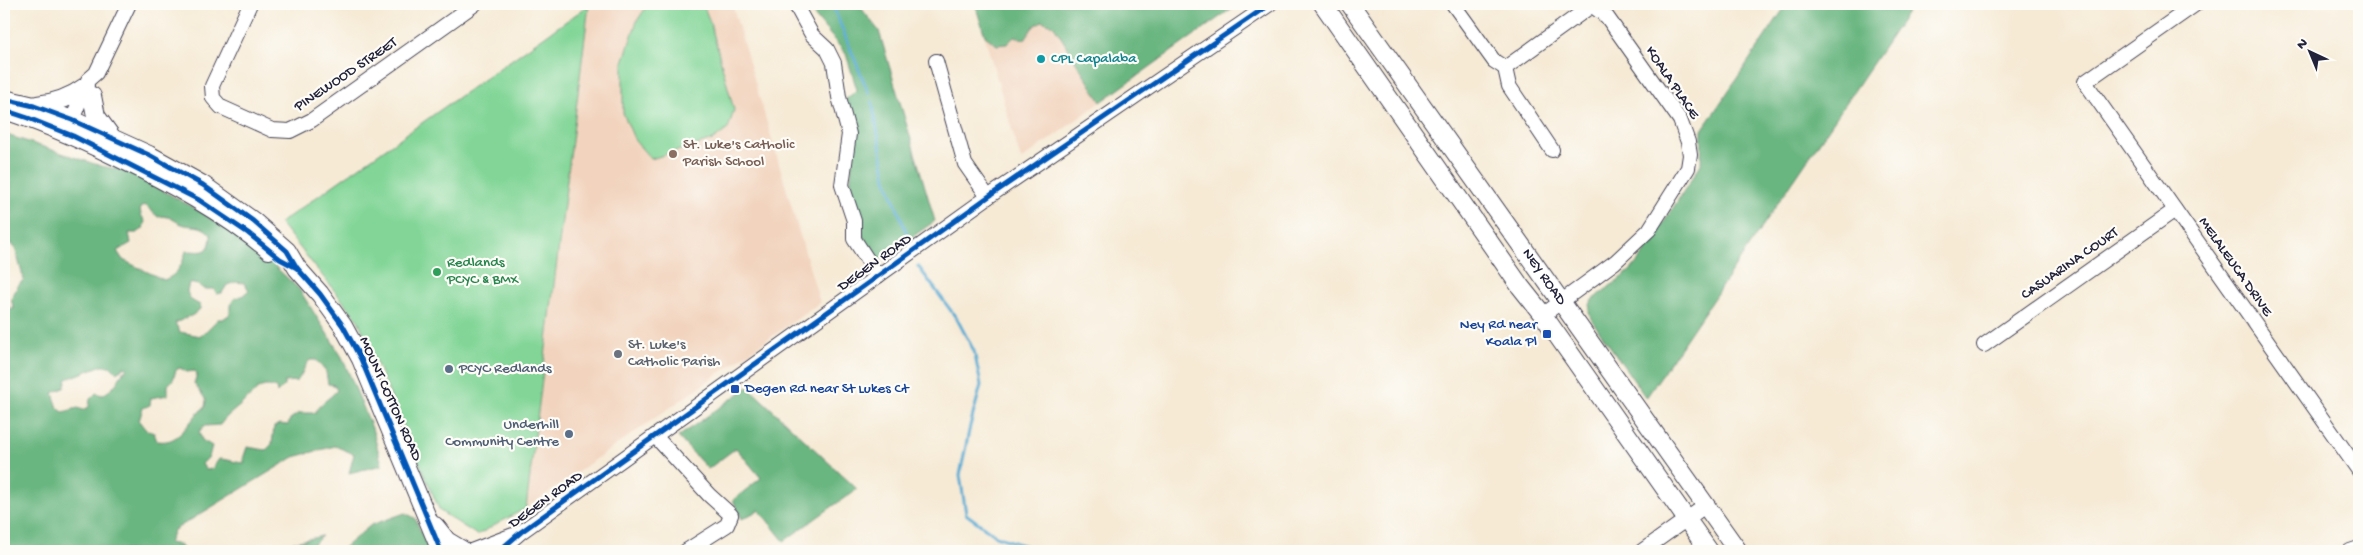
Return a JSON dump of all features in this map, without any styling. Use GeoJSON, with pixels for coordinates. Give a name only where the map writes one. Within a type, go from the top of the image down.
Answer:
{"type":"FeatureCollection","features":[{"type":"Feature","properties":{"kind":"main road","name":"NEY ROAD"},"geometry":{"type":"LineString","coordinates":[[1323,4],[1520,286],[1542,314],[1709,551]]}},
{"type":"Feature","properties":{"kind":"main road","name":"NEY ROAD"},"geometry":{"type":"LineString","coordinates":[[1350,4],[1738,551]]}},
{"type":"Feature","properties":{"kind":"main road"},"geometry":{"type":"LineString","coordinates":[[34,106],[53,103],[71,97],[91,85],[96,116],[111,136]]}},
{"type":"Feature","properties":{"kind":"main road","name":"MOUNT COTTON ROAD"},"geometry":{"type":"LineString","coordinates":[[4,99],[34,106],[200,200],[248,233],[280,259],[297,268]]}},
{"type":"Feature","properties":{"kind":"main road","name":"MOUNT COTTON ROAD"},"geometry":{"type":"LineString","coordinates":[[4,110],[111,136],[180,172],[228,203],[288,251],[297,268],[338,318],[361,359],[430,520],[441,551]]}},
{"type":"Feature","properties":{"kind":"main road","name":"MOUNT COTTON ROAD"},"geometry":{"type":"LineString","coordinates":[[430,520],[447,541],[466,551]]}},
{"type":"Feature","properties":{"kind":"street"},"geometry":{"type":"LineString","coordinates":[[73,128],[128,4]]}},
{"type":"Feature","properties":{"kind":"street","name":"PINEWOOD STREET"},"geometry":{"type":"LineString","coordinates":[[250,4],[212,86],[213,98],[221,107],[272,130],[290,131],[312,120],[475,4]]}},
{"type":"Feature","properties":{"kind":"street"},"geometry":{"type":"LineString","coordinates":[[795,4],[812,35],[827,49],[834,62],[839,97],[849,134],[842,185],[854,221],[854,239],[878,276]]}},
{"type":"Feature","properties":{"kind":"street","name":"DEGEN ROAD"},"geometry":{"type":"LineString","coordinates":[[499,551],[521,532],[988,197],[1270,4]]}},
{"type":"Feature","properties":{"kind":"street"},"geometry":{"type":"LineString","coordinates":[[1453,4],[1494,61],[1505,68],[1508,86],[1552,150]]}},
{"type":"Feature","properties":{"kind":"street","name":"MELALEUCA DRIVE"},"geometry":{"type":"LineString","coordinates":[[2196,4],[2085,82],[2359,471]]}},
{"type":"Feature","properties":{"kind":"street"},"geometry":{"type":"LineString","coordinates":[[1505,68],[1590,5]]}},
{"type":"Feature","properties":{"kind":"street","name":"KOALA PLACE"},"geometry":{"type":"LineString","coordinates":[[1542,314],[1615,262],[1648,230],[1688,168],[1690,155],[1686,131],[1680,120],[1607,17],[1590,5]]}},
{"type":"Feature","properties":{"kind":"street"},"geometry":{"type":"LineString","coordinates":[[936,61],[965,164],[988,197]]}},
{"type":"Feature","properties":{"kind":"street","name":"CASUARINA COURT"},"geometry":{"type":"LineString","coordinates":[[1984,345],[2175,210]]}},
{"type":"Feature","properties":{"kind":"street"},"geometry":{"type":"LineString","coordinates":[[655,436],[709,495],[731,515],[727,525],[686,551]]}},
{"type":"Feature","properties":{"kind":"street"},"geometry":{"type":"LineString","coordinates":[[1642,551],[1705,506]]}},
{"type":"Feature","properties":{"kind":"street","name":"DEGEN ROAD"},"geometry":{"type":"LineString","coordinates":[[466,551],[521,532]]}},
{"type":"Feature","properties":{"kind":"street"},"geometry":{"type":"LineString","coordinates":[[2350,551],[2359,548]]}},
{"type":"Feature","properties":{"kind":"shaded area","name":"St. Luke's Catholic Parish School"},"geometry":{"type":"Polygon","coordinates":[[[732,4],[820,303],[526,508],[589,5],[732,4]]]}},
{"type":"Feature","properties":{"kind":"shaded area"},"geometry":{"type":"Polygon","coordinates":[[[975,4],[1057,4],[1101,102],[1021,160],[975,4]]]}},
{"type":"Feature","properties":{"kind":"green space"},"geometry":{"type":"Polygon","coordinates":[[[648,4],[703,4],[711,25],[734,110],[728,129],[713,140],[651,159],[635,141],[623,113],[623,62],[637,21],[648,4]]]}},
{"type":"Feature","properties":{"kind":"green space"},"geometry":{"type":"Polygon","coordinates":[[[805,4],[858,4],[879,31],[935,221],[878,261],[863,236],[850,193],[854,131],[846,99],[857,90],[846,54],[805,4]]]}},
{"type":"Feature","properties":{"kind":"green space"},"geometry":{"type":"Polygon","coordinates":[[[975,4],[1238,4],[1101,102],[1054,26],[1042,21],[1033,27],[1025,39],[1014,37],[1007,44],[997,45],[985,36],[975,4]]]}},
{"type":"Feature","properties":{"kind":"green space"},"geometry":{"type":"Polygon","coordinates":[[[1787,4],[1913,4],[1646,398],[1593,322],[1589,314],[1592,300],[1631,270],[1643,255],[1701,164],[1702,130],[1787,4]]]}},
{"type":"Feature","properties":{"kind":"green space","name":"Redlands PCYC & BMX"},"geometry":{"type":"Polygon","coordinates":[[[589,5],[526,508],[477,535],[440,511],[358,320],[280,223],[589,5]]]}},
{"type":"Feature","properties":{"kind":"green space"},"geometry":{"type":"Polygon","coordinates":[[[4,134],[101,166],[128,171],[201,212],[260,252],[299,289],[342,357],[372,428],[382,465],[349,473],[354,454],[335,446],[294,457],[174,530],[169,543],[180,545],[185,551],[4,551],[4,301],[10,309],[14,309],[11,299],[19,284],[24,280],[15,248],[11,243],[4,248],[4,134]],[[145,205],[140,208],[141,215],[145,221],[143,229],[137,233],[129,233],[131,243],[117,251],[123,260],[164,280],[179,269],[186,251],[204,251],[209,246],[211,235],[205,230],[181,224],[169,217],[158,217],[145,205]],[[236,282],[227,285],[222,293],[217,294],[214,289],[204,289],[189,283],[187,292],[191,300],[200,305],[200,309],[193,315],[175,323],[180,332],[201,336],[218,319],[223,319],[230,314],[230,305],[235,298],[242,296],[249,290],[244,283],[236,282]],[[310,360],[297,381],[284,382],[284,386],[277,393],[276,388],[271,386],[262,387],[220,425],[204,426],[199,432],[202,440],[212,446],[209,457],[202,464],[206,470],[212,469],[219,459],[245,463],[243,459],[247,447],[266,450],[272,444],[274,427],[279,424],[288,425],[290,419],[299,413],[315,413],[319,406],[337,390],[334,385],[328,384],[326,372],[316,360],[310,360]],[[100,366],[67,379],[64,388],[53,393],[58,408],[63,412],[78,408],[83,410],[89,407],[90,399],[96,393],[102,395],[110,390],[117,383],[123,372],[128,369],[125,367],[116,372],[110,366],[100,366]],[[180,368],[176,370],[173,380],[168,385],[168,395],[151,398],[150,405],[143,408],[139,421],[146,430],[154,433],[157,441],[166,441],[179,435],[205,407],[206,400],[194,383],[197,375],[195,371],[187,372],[180,368]]]}},
{"type":"Feature","properties":{"kind":"green space"},"geometry":{"type":"Polygon","coordinates":[[[748,387],[857,489],[784,541],[759,510],[742,519],[733,500],[761,478],[736,448],[708,469],[678,437],[748,387]]]}},
{"type":"Feature","properties":{"kind":"green space"},"geometry":{"type":"Polygon","coordinates":[[[405,513],[415,518],[429,551],[340,551],[371,525],[405,513]]]}},
{"type":"Feature","properties":{"kind":"green space"},"geometry":{"type":"Polygon","coordinates":[[[322,536],[306,551],[280,551],[286,544],[322,536]]]}},
{"type":"Feature","properties":{"kind":"waterway"},"geometry":{"type":"LineString","coordinates":[[832,4],[869,94]]}},
{"type":"Feature","properties":{"kind":"waterway"},"geometry":{"type":"LineString","coordinates":[[872,101],[886,179],[909,239]]}},
{"type":"Feature","properties":{"kind":"waterway"},"geometry":{"type":"LineString","coordinates":[[918,266],[957,319],[974,351],[981,385],[960,475],[966,514],[996,536],[1041,551]]}},
{"type":"Feature","properties":{"kind":"cycle path"},"geometry":{"type":"LineString","coordinates":[[499,551],[521,532],[988,197],[1270,4]]}},
{"type":"Feature","properties":{"kind":"cycle path"},"geometry":{"type":"LineString","coordinates":[[4,99],[34,106],[72,120],[149,155],[203,185],[253,221],[287,251],[297,268],[320,294],[343,326],[361,359],[441,551]]}},
{"type":"Feature","properties":{"kind":"cycle path"},"geometry":{"type":"LineString","coordinates":[[4,110],[73,136],[199,200],[248,233],[280,259],[297,268]]}},
{"type":"Feature","properties":{"kind":"place","name":"CPL Capalaba"},"geometry":{"type":"Point","coordinates":[1041,59]}},
{"type":"Feature","properties":{"kind":"place","name":"St. Luke's Catholic Parish School"},"geometry":{"type":"Point","coordinates":[673,154]}},
{"type":"Feature","properties":{"kind":"place","name":"Redlands PCYC & BMX"},"geometry":{"type":"Point","coordinates":[437,272]}},
{"type":"Feature","properties":{"kind":"place","name":"Ney Rd near Koala Pl"},"geometry":{"type":"Point","coordinates":[1547,334]}},
{"type":"Feature","properties":{"kind":"place","name":"St. Luke's Catholic Parish"},"geometry":{"type":"Point","coordinates":[618,354]}},
{"type":"Feature","properties":{"kind":"place","name":"PCYC Redlands"},"geometry":{"type":"Point","coordinates":[449,369]}},
{"type":"Feature","properties":{"kind":"place","name":"Degen Rd near St Lukes Ct"},"geometry":{"type":"Point","coordinates":[735,389]}},
{"type":"Feature","properties":{"kind":"place","name":"Underhill Community Centre"},"geometry":{"type":"Point","coordinates":[569,434]}}]}
